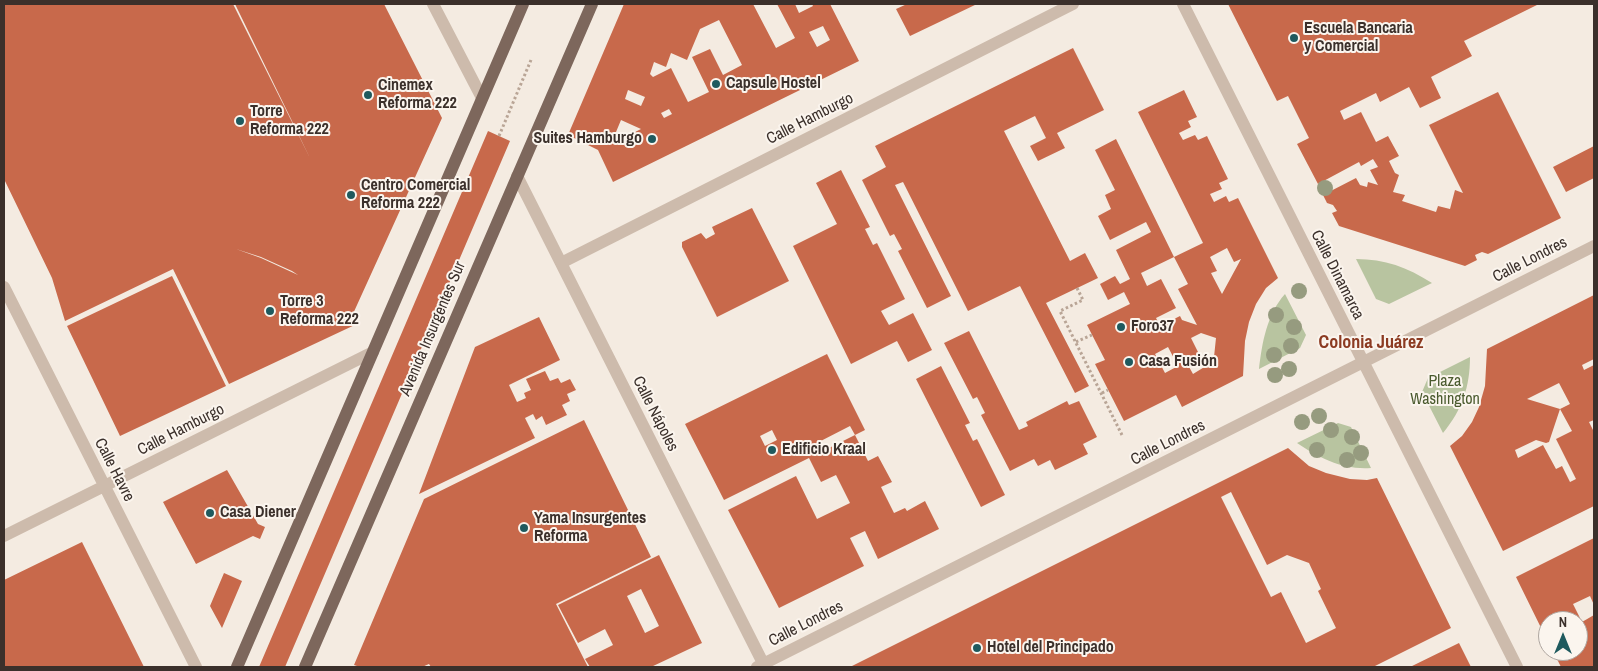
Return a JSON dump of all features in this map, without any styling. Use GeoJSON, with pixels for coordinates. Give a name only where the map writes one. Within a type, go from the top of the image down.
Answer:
{"type":"FeatureCollection","features":[{"type":"Feature","properties":{"kind":"main road"},"geometry":{"type":"LineString","coordinates":[[237,667],[523,4]]}},
{"type":"Feature","properties":{"kind":"main road","name":"Avenida Insurgentes Sur"},"geometry":{"type":"LineString","coordinates":[[305,667],[592,4]]}},
{"type":"Feature","properties":{"kind":"street"},"geometry":{"type":"LineString","coordinates":[[432,4],[482,98]]}},
{"type":"Feature","properties":{"kind":"street","name":"Calle Hamburgo"},"geometry":{"type":"LineString","coordinates":[[561,263],[1073,4]]}},
{"type":"Feature","properties":{"kind":"street","name":"Calle Dinamarca"},"geometry":{"type":"LineString","coordinates":[[1183,4],[1517,667]]}},
{"type":"Feature","properties":{"kind":"street","name":"Calle Nápoles"},"geometry":{"type":"LineString","coordinates":[[517,176],[761,666]]}},
{"type":"Feature","properties":{"kind":"street","name":"Calle Londres"},"geometry":{"type":"LineString","coordinates":[[761,666],[1594,246]]}},
{"type":"Feature","properties":{"kind":"street","name":"Calle Havre"},"geometry":{"type":"LineString","coordinates":[[4,287],[196,667]]}},
{"type":"Feature","properties":{"kind":"street","name":"Calle Hamburgo"},"geometry":{"type":"LineString","coordinates":[[4,536],[373,352]]}},
{"type":"Feature","properties":{"kind":"path"},"geometry":{"type":"LineString","coordinates":[[499,136],[531,60]]}},
{"type":"Feature","properties":{"kind":"path"},"geometry":{"type":"LineString","coordinates":[[1077,288],[1082,300],[1060,311],[1123,437]]}},
{"type":"Feature","properties":{"kind":"path"},"geometry":{"type":"LineString","coordinates":[[1076,342],[1092,334]]}},
{"type":"Feature","properties":{"kind":"path"},"geometry":{"type":"LineString","coordinates":[[1102,393],[1108,390]]}},
{"type":"Feature","properties":{"kind":"green space"},"geometry":{"type":"Polygon","coordinates":[[[1356,259],[1377,260],[1396,265],[1414,272],[1432,283],[1389,304],[1376,299],[1356,259]]]}},
{"type":"Feature","properties":{"kind":"green space"},"geometry":{"type":"Polygon","coordinates":[[[1285,294],[1306,335],[1300,348],[1259,369],[1266,329],[1274,310],[1285,294]]]}},
{"type":"Feature","properties":{"kind":"green space","name":"Plaza Washington"},"geometry":{"type":"Polygon","coordinates":[[[1470,357],[1470,368],[1464,398],[1455,416],[1443,433],[1422,392],[1428,378],[1470,357]]]}},
{"type":"Feature","properties":{"kind":"green space"},"geometry":{"type":"Polygon","coordinates":[[[1338,423],[1351,427],[1371,468],[1351,467],[1332,462],[1314,454],[1297,443],[1338,423]]]}},
{"type":"Feature","properties":{"kind":"building"},"geometry":{"type":"Polygon","coordinates":[[[4,4],[233,4],[310,158],[235,4],[384,4],[442,118],[352,316],[359,323],[229,384],[173,269],[65,321],[52,278],[4,179],[4,4]],[[236,249],[298,275],[292,271],[261,257],[236,249]]]}},
{"type":"Feature","properties":{"kind":"building"},"geometry":{"type":"Polygon","coordinates":[[[624,4],[753,4],[776,48],[795,38],[777,4],[795,4],[799,13],[813,6],[812,4],[830,4],[859,61],[613,182],[598,150],[568,135],[624,4]],[[719,20],[700,29],[687,60],[671,53],[666,67],[654,62],[650,74],[653,77],[671,68],[688,102],[709,92],[692,57],[710,49],[723,75],[742,65],[719,20]],[[823,26],[809,32],[817,47],[830,40],[823,26]],[[628,90],[625,99],[641,106],[645,97],[628,90]],[[669,109],[661,113],[664,118],[672,114],[669,109]],[[621,120],[611,144],[641,129],[621,120]]]}},
{"type":"Feature","properties":{"kind":"building"},"geometry":{"type":"Polygon","coordinates":[[[907,4],[977,4],[910,36],[896,9],[907,4]]]}},
{"type":"Feature","properties":{"kind":"building"},"geometry":{"type":"Polygon","coordinates":[[[1228,4],[1539,4],[1464,41],[1472,56],[1431,77],[1441,98],[1420,108],[1409,87],[1380,102],[1376,93],[1340,111],[1344,120],[1361,112],[1376,142],[1388,136],[1399,156],[1389,161],[1395,173],[1399,175],[1393,192],[1405,195],[1402,201],[1436,212],[1438,206],[1450,209],[1455,190],[1463,193],[1429,125],[1498,92],[1561,218],[1488,254],[1482,252],[1475,255],[1477,260],[1465,266],[1339,226],[1332,213],[1337,211],[1333,205],[1327,203],[1323,195],[1356,178],[1360,185],[1367,187],[1368,182],[1378,185],[1370,170],[1378,167],[1373,159],[1361,166],[1359,162],[1318,184],[1297,144],[1309,138],[1288,96],[1277,101],[1228,4]]]}},
{"type":"Feature","properties":{"kind":"building"},"geometry":{"type":"Polygon","coordinates":[[[1073,48],[1104,110],[1057,133],[1065,148],[1038,161],[1030,146],[1046,138],[1035,116],[1004,131],[1070,261],[1085,253],[1098,278],[1046,303],[1089,386],[1075,393],[1020,286],[968,311],[903,182],[895,185],[951,296],[927,308],[898,251],[902,249],[894,234],[890,236],[862,180],[886,167],[875,146],[1073,48]]]}},
{"type":"Feature","properties":{"kind":"building"},"geometry":{"type":"Polygon","coordinates":[[[1184,90],[1197,117],[1188,121],[1191,127],[1179,133],[1183,140],[1195,135],[1198,140],[1207,136],[1228,179],[1219,183],[1222,189],[1210,194],[1214,202],[1226,196],[1229,202],[1238,198],[1278,278],[1266,288],[1256,304],[1249,322],[1245,341],[1243,376],[1182,407],[1176,395],[1124,421],[1095,364],[1105,360],[1087,325],[1130,304],[1124,292],[1108,300],[1100,284],[1115,276],[1120,284],[1130,279],[1116,250],[1151,232],[1146,222],[1110,240],[1098,216],[1111,209],[1105,195],[1115,190],[1095,150],[1116,139],[1174,257],[1203,243],[1138,112],[1184,90]],[[1227,248],[1210,257],[1217,271],[1211,273],[1222,294],[1241,259],[1234,262],[1227,248]],[[1174,257],[1141,273],[1147,286],[1161,279],[1176,308],[1156,318],[1160,326],[1180,316],[1182,320],[1197,325],[1178,289],[1188,284],[1174,257]],[[1201,333],[1191,338],[1201,358],[1188,365],[1193,374],[1206,366],[1204,362],[1214,357],[1216,338],[1201,333]],[[1168,347],[1155,354],[1165,373],[1178,366],[1168,347]]]}},
{"type":"Feature","properties":{"kind":"building"},"geometry":{"type":"Polygon","coordinates":[[[488,131],[510,141],[285,667],[259,667],[488,131]]]}},
{"type":"Feature","properties":{"kind":"building"},"geometry":{"type":"Polygon","coordinates":[[[1594,146],[1594,178],[1566,192],[1553,167],[1594,146]]]}},
{"type":"Feature","properties":{"kind":"building"},"geometry":{"type":"Polygon","coordinates":[[[841,170],[870,227],[865,229],[873,245],[877,243],[905,299],[881,311],[889,325],[913,313],[932,350],[908,362],[897,341],[851,364],[793,246],[837,224],[816,183],[841,170]]]}},
{"type":"Feature","properties":{"kind":"building"},"geometry":{"type":"Polygon","coordinates":[[[752,208],[789,281],[717,317],[682,247],[682,242],[701,233],[706,239],[715,234],[712,227],[752,208]]]}},
{"type":"Feature","properties":{"kind":"building"},"geometry":{"type":"Polygon","coordinates":[[[172,276],[226,386],[120,436],[67,326],[172,276]]]}},
{"type":"Feature","properties":{"kind":"building"},"geometry":{"type":"Polygon","coordinates":[[[1594,295],[1594,359],[1582,365],[1584,370],[1594,365],[1594,420],[1589,422],[1594,432],[1594,506],[1503,551],[1450,446],[1462,436],[1472,422],[1479,407],[1485,386],[1487,349],[1594,295]],[[1559,383],[1527,399],[1560,409],[1570,404],[1559,383]],[[1560,409],[1549,442],[1536,440],[1515,450],[1518,458],[1543,445],[1556,469],[1562,466],[1570,482],[1576,479],[1556,439],[1572,431],[1560,409]]]}},
{"type":"Feature","properties":{"kind":"building"},"geometry":{"type":"Polygon","coordinates":[[[539,317],[560,360],[509,385],[517,402],[526,398],[524,393],[531,390],[526,379],[545,371],[550,381],[558,378],[561,383],[570,379],[576,390],[567,394],[570,401],[562,405],[567,415],[546,425],[542,416],[536,420],[533,414],[525,418],[535,438],[419,494],[475,347],[539,317]]]}},
{"type":"Feature","properties":{"kind":"building"},"geometry":{"type":"Polygon","coordinates":[[[969,331],[1019,430],[1028,426],[1026,422],[1067,401],[1069,405],[1079,401],[1097,437],[1083,444],[1088,454],[1055,470],[1050,460],[1038,466],[1034,459],[1010,471],[981,415],[985,413],[977,397],[973,399],[944,343],[969,331]]]}},
{"type":"Feature","properties":{"kind":"building"},"geometry":{"type":"Polygon","coordinates":[[[827,354],[865,430],[855,435],[868,461],[878,456],[892,482],[881,487],[894,513],[905,508],[907,511],[925,501],[939,529],[878,559],[865,531],[850,538],[864,566],[779,608],[728,510],[796,476],[817,519],[850,503],[836,475],[821,482],[809,458],[724,500],[685,424],[827,354]],[[850,426],[811,446],[815,455],[855,435],[850,426]],[[772,430],[760,436],[765,446],[777,440],[772,430]]]}},
{"type":"Feature","properties":{"kind":"building"},"geometry":{"type":"Polygon","coordinates":[[[941,366],[970,423],[965,425],[973,441],[977,439],[1005,495],[981,507],[916,379],[941,366]]]}},
{"type":"Feature","properties":{"kind":"building","name":"Yama Insurgentes Reforma"},"geometry":{"type":"Polygon","coordinates":[[[584,420],[651,557],[556,604],[588,667],[431,667],[429,664],[422,667],[360,667],[354,665],[424,499],[584,420]]]}},
{"type":"Feature","properties":{"kind":"building"},"geometry":{"type":"Polygon","coordinates":[[[1288,448],[1309,466],[1326,473],[1350,479],[1367,480],[1377,478],[1451,628],[1373,667],[850,667],[1288,448]],[[1231,492],[1221,497],[1271,597],[1281,592],[1306,643],[1336,628],[1318,591],[1321,589],[1309,563],[1287,555],[1267,565],[1231,492]]]}},
{"type":"Feature","properties":{"kind":"building","name":"Casa Diener"},"geometry":{"type":"Polygon","coordinates":[[[227,470],[258,524],[265,527],[260,539],[253,536],[196,564],[163,502],[227,470]]]}},
{"type":"Feature","properties":{"kind":"building"},"geometry":{"type":"Polygon","coordinates":[[[1594,538],[1594,605],[1590,596],[1573,604],[1576,611],[1538,611],[1538,622],[1516,577],[1594,538]]]}},
{"type":"Feature","properties":{"kind":"building"},"geometry":{"type":"Polygon","coordinates":[[[82,542],[144,667],[4,667],[4,580],[82,542]]]}},
{"type":"Feature","properties":{"kind":"building"},"geometry":{"type":"Polygon","coordinates":[[[659,555],[702,643],[651,667],[590,667],[585,659],[613,645],[605,629],[578,643],[558,605],[659,555]],[[641,589],[627,596],[645,633],[659,626],[641,589]]]}},
{"type":"Feature","properties":{"kind":"building"},"geometry":{"type":"Polygon","coordinates":[[[224,573],[242,581],[222,628],[210,606],[224,573]]]}},
{"type":"Feature","properties":{"kind":"building"},"geometry":{"type":"Polygon","coordinates":[[[1594,615],[1594,667],[1561,667],[1558,661],[1588,661],[1588,618],[1594,615]]]}},
{"type":"Feature","properties":{"kind":"building"},"geometry":{"type":"Polygon","coordinates":[[[1459,643],[1471,667],[1410,667],[1459,643]]]}},
{"type":"Feature","properties":{"kind":"place","name":"Escuela Bancaria y Comercial"},"geometry":{"type":"Point","coordinates":[1294,38]}},
{"type":"Feature","properties":{"kind":"place","name":"Capsule Hostel"},"geometry":{"type":"Point","coordinates":[716,84]}},
{"type":"Feature","properties":{"kind":"place","name":"Cinemex Reforma 222"},"geometry":{"type":"Point","coordinates":[368,95]}},
{"type":"Feature","properties":{"kind":"place","name":"Torre Reforma 222"},"geometry":{"type":"Point","coordinates":[240,121]}},
{"type":"Feature","properties":{"kind":"place","name":"Suites Hamburgo"},"geometry":{"type":"Point","coordinates":[652,139]}},
{"type":"Feature","properties":{"kind":"place","name":"Centro Comercial Reforma 222"},"geometry":{"type":"Point","coordinates":[351,195]}},
{"type":"Feature","properties":{"kind":"place","name":"Torre 3 Reforma 222"},"geometry":{"type":"Point","coordinates":[270,311]}},
{"type":"Feature","properties":{"kind":"place","name":"Foro37"},"geometry":{"type":"Point","coordinates":[1121,327]}},
{"type":"Feature","properties":{"kind":"place","name":"Casa Fusión"},"geometry":{"type":"Point","coordinates":[1129,362]}},
{"type":"Feature","properties":{"kind":"place","name":"Edificio Kraal"},"geometry":{"type":"Point","coordinates":[772,450]}},
{"type":"Feature","properties":{"kind":"place","name":"Casa Diener"},"geometry":{"type":"Point","coordinates":[210,513]}},
{"type":"Feature","properties":{"kind":"place","name":"Yama Insurgentes Reforma"},"geometry":{"type":"Point","coordinates":[524,528]}},
{"type":"Feature","properties":{"kind":"place","name":"Hotel del Principado"},"geometry":{"type":"Point","coordinates":[977,648]}},
{"type":"Feature","properties":{"kind":"district","name":"Colonia Juárez"},"geometry":{"type":"Point","coordinates":[1371,343]}}]}
